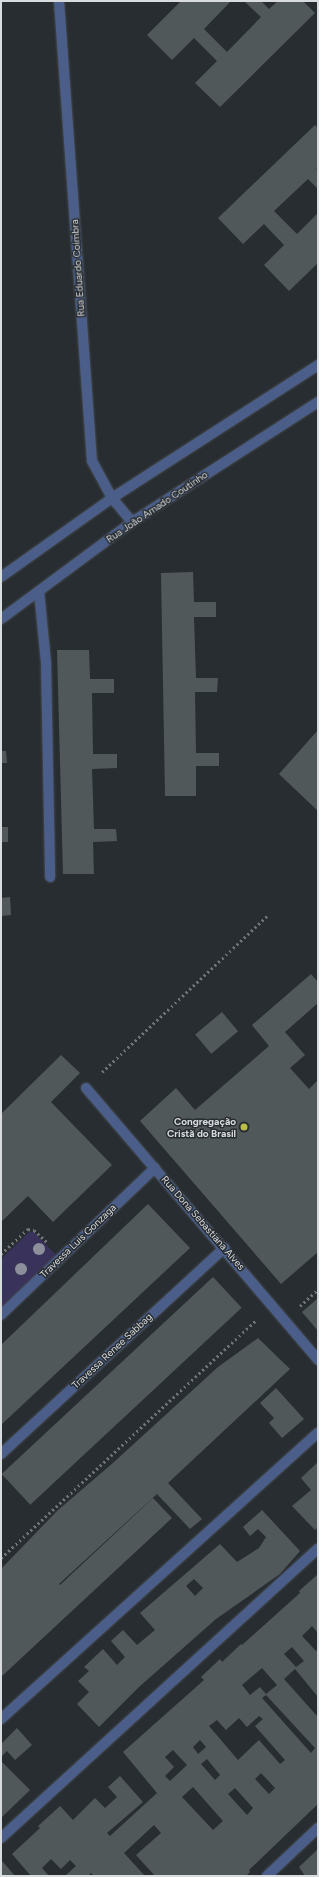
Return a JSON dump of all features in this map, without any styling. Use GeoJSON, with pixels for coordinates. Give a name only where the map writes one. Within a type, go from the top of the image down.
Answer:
{"type":"FeatureCollection","features":[{"type":"Feature","properties":{"kind":"street","name":"Rua Eduardo Coimbra"},"geometry":{"type":"LineString","coordinates":[[59,1],[92,461],[112,498],[132,522]]}},
{"type":"Feature","properties":{"kind":"street"},"geometry":{"type":"LineString","coordinates":[[1,577],[112,498],[318,365]]}},
{"type":"Feature","properties":{"kind":"street","name":"Rua João Amado Coutinho"},"geometry":{"type":"LineString","coordinates":[[1,619],[132,522],[318,402]]}},
{"type":"Feature","properties":{"kind":"street"},"geometry":{"type":"LineString","coordinates":[[39,592],[46,662],[50,877]]}},
{"type":"Feature","properties":{"kind":"street","name":"Rua Dona Sebastiana Alves"},"geometry":{"type":"LineString","coordinates":[[86,1088],[273,1305],[318,1360]]}},
{"type":"Feature","properties":{"kind":"street","name":"Travessa Luis Gonzaga"},"geometry":{"type":"LineString","coordinates":[[1,1315],[155,1168]]}},
{"type":"Feature","properties":{"kind":"street","name":"Travessa Renee Sabbag"},"geometry":{"type":"LineString","coordinates":[[1,1454],[224,1248]]}},
{"type":"Feature","properties":{"kind":"street"},"geometry":{"type":"LineString","coordinates":[[1,1719],[318,1433]]}},
{"type":"Feature","properties":{"kind":"street"},"geometry":{"type":"LineString","coordinates":[[1,1838],[318,1549]]}},
{"type":"Feature","properties":{"kind":"street"},"geometry":{"type":"LineString","coordinates":[[267,1876],[318,1828]]}},
{"type":"Feature","properties":{"kind":"path"},"geometry":{"type":"LineString","coordinates":[[86,1088],[268,915]]}},
{"type":"Feature","properties":{"kind":"path"},"geometry":{"type":"LineString","coordinates":[[1,1254],[28,1229],[32,1228],[61,1258]]}},
{"type":"Feature","properties":{"kind":"path"},"geometry":{"type":"LineString","coordinates":[[1,1558],[273,1305]]}},
{"type":"Feature","properties":{"kind":"shaded area"},"geometry":{"type":"Polygon","coordinates":[[[33,1231],[58,1257],[1,1311],[1,1259],[28,1233],[33,1231]]]}},
{"type":"Feature","properties":{"kind":"building"},"geometry":{"type":"Polygon","coordinates":[[[181,1],[231,1],[204,29],[227,52],[261,17],[244,1],[261,1],[269,9],[278,1],[303,1],[315,13],[220,107],[195,83],[217,61],[194,38],[172,60],[147,35],[181,1]]]}},
{"type":"Feature","properties":{"kind":"building"},"geometry":{"type":"Polygon","coordinates":[[[315,125],[318,128],[318,168],[316,169],[318,171],[318,189],[308,179],[274,211],[297,234],[318,213],[318,263],[289,291],[264,265],[284,245],[264,224],[243,244],[218,218],[315,125]]]}},
{"type":"Feature","properties":{"kind":"building"},"geometry":{"type":"Polygon","coordinates":[[[193,572],[194,602],[216,602],[216,617],[194,617],[196,678],[218,678],[217,692],[195,692],[196,753],[219,753],[219,766],[196,766],[196,796],[165,796],[161,573],[193,572]]]}},
{"type":"Feature","properties":{"kind":"building"},"geometry":{"type":"Polygon","coordinates":[[[57,650],[89,650],[90,679],[114,679],[114,693],[92,693],[93,754],[117,754],[117,768],[92,769],[94,829],[116,829],[117,841],[93,842],[94,874],[63,874],[57,650]]]}},
{"type":"Feature","properties":{"kind":"building"},"geometry":{"type":"Polygon","coordinates":[[[318,730],[318,811],[279,774],[318,730]]]}},
{"type":"Feature","properties":{"kind":"building"},"geometry":{"type":"Polygon","coordinates":[[[1,751],[6,751],[7,763],[1,763],[1,751]]]}},
{"type":"Feature","properties":{"kind":"building"},"geometry":{"type":"Polygon","coordinates":[[[1,827],[8,827],[8,842],[1,842],[1,827]]]}},
{"type":"Feature","properties":{"kind":"building"},"geometry":{"type":"Polygon","coordinates":[[[10,897],[11,915],[1,916],[1,898],[10,897]]]}},
{"type":"Feature","properties":{"kind":"building"},"geometry":{"type":"Polygon","coordinates":[[[311,974],[318,982],[318,1003],[285,1032],[305,1055],[290,1068],[309,1089],[318,1080],[318,1252],[281,1284],[140,1121],[176,1088],[195,1110],[269,1046],[252,1025],[311,974]]]}},
{"type":"Feature","properties":{"kind":"building"},"geometry":{"type":"Polygon","coordinates":[[[222,1012],[238,1031],[211,1054],[195,1034],[222,1012]]]}},
{"type":"Feature","properties":{"kind":"building"},"geometry":{"type":"Polygon","coordinates":[[[61,1055],[80,1073],[51,1102],[112,1165],[53,1222],[28,1196],[1,1222],[1,1114],[61,1055]]]}},
{"type":"Feature","properties":{"kind":"building"},"geometry":{"type":"Polygon","coordinates":[[[148,1204],[190,1248],[1,1425],[1,1345],[148,1204]]]}},
{"type":"Feature","properties":{"kind":"building"},"geometry":{"type":"Polygon","coordinates":[[[213,1277],[242,1308],[30,1505],[2,1474],[213,1277]]]}},
{"type":"Feature","properties":{"kind":"building"},"geometry":{"type":"Polygon","coordinates":[[[318,1298],[318,1331],[302,1312],[318,1298]]]}},
{"type":"Feature","properties":{"kind":"building"},"geometry":{"type":"Polygon","coordinates":[[[258,1338],[290,1369],[168,1483],[202,1519],[190,1529],[157,1494],[59,1584],[60,1585],[153,1498],[172,1518],[1,1677],[1,1569],[57,1511],[114,1462],[218,1367],[258,1338]]]}},
{"type":"Feature","properties":{"kind":"building"},"geometry":{"type":"Polygon","coordinates":[[[276,1388],[304,1419],[282,1438],[269,1423],[274,1418],[260,1403],[276,1388]]]}},
{"type":"Feature","properties":{"kind":"building"},"geometry":{"type":"Polygon","coordinates":[[[318,1462],[318,1527],[315,1530],[292,1506],[311,1490],[301,1478],[318,1462]]]}},
{"type":"Feature","properties":{"kind":"building"},"geometry":{"type":"Polygon","coordinates":[[[262,1510],[300,1551],[280,1574],[216,1619],[139,1687],[99,1727],[77,1704],[89,1692],[78,1681],[89,1671],[84,1667],[103,1649],[117,1665],[125,1657],[111,1641],[123,1630],[137,1645],[155,1630],[140,1613],[220,1544],[237,1562],[259,1548],[266,1537],[258,1529],[250,1536],[243,1527],[262,1510]],[[194,1579],[186,1586],[195,1596],[203,1588],[194,1579]]]}},
{"type":"Feature","properties":{"kind":"building"},"geometry":{"type":"Polygon","coordinates":[[[318,1574],[318,1633],[312,1626],[302,1636],[316,1651],[318,1649],[318,1697],[295,1669],[284,1679],[318,1717],[318,1804],[249,1870],[250,1872],[246,1876],[155,1876],[136,1855],[161,1833],[154,1825],[124,1853],[145,1876],[94,1876],[91,1873],[88,1876],[65,1876],[76,1866],[70,1860],[61,1869],[51,1859],[42,1868],[49,1876],[31,1876],[12,1854],[40,1828],[38,1826],[60,1806],[73,1820],[95,1798],[105,1808],[117,1797],[108,1787],[120,1776],[143,1802],[107,1833],[110,1836],[157,1793],[123,1752],[204,1680],[201,1677],[220,1659],[222,1662],[241,1644],[242,1645],[300,1593],[299,1591],[318,1574]],[[292,1647],[284,1654],[296,1667],[304,1661],[292,1647]],[[262,1668],[242,1685],[250,1695],[260,1687],[266,1694],[277,1685],[262,1668]],[[266,1695],[262,1698],[311,1753],[315,1748],[266,1695]],[[259,1716],[247,1727],[239,1718],[226,1730],[217,1720],[209,1726],[238,1760],[259,1740],[280,1764],[285,1760],[255,1726],[263,1719],[259,1716]],[[200,1740],[193,1747],[198,1754],[206,1747],[200,1740]],[[173,1750],[165,1757],[174,1767],[165,1776],[170,1781],[187,1765],[173,1750]],[[207,1759],[201,1764],[215,1780],[220,1775],[207,1759]],[[261,1773],[255,1779],[269,1794],[275,1788],[261,1773]],[[193,1787],[182,1797],[213,1830],[223,1821],[193,1787]],[[235,1788],[228,1794],[247,1815],[253,1808],[235,1788]]]}},
{"type":"Feature","properties":{"kind":"building"},"geometry":{"type":"Polygon","coordinates":[[[17,1728],[32,1745],[15,1760],[7,1751],[1,1757],[1,1744],[17,1728]]]}},
{"type":"Feature","properties":{"kind":"building"},"geometry":{"type":"Polygon","coordinates":[[[1,1761],[30,1790],[1,1818],[1,1761]]]}},
{"type":"Feature","properties":{"kind":"building"},"geometry":{"type":"Polygon","coordinates":[[[318,1849],[318,1876],[305,1876],[299,1867],[318,1849]]]}},
{"type":"Feature","properties":{"kind":"building"},"geometry":{"type":"Polygon","coordinates":[[[1,1861],[3,1862],[15,1876],[1,1876],[1,1861]]]}},
{"type":"Feature","properties":{"kind":"place","name":"Congregação Cristã do Brasil"},"geometry":{"type":"Point","coordinates":[244,1127]}}]}
